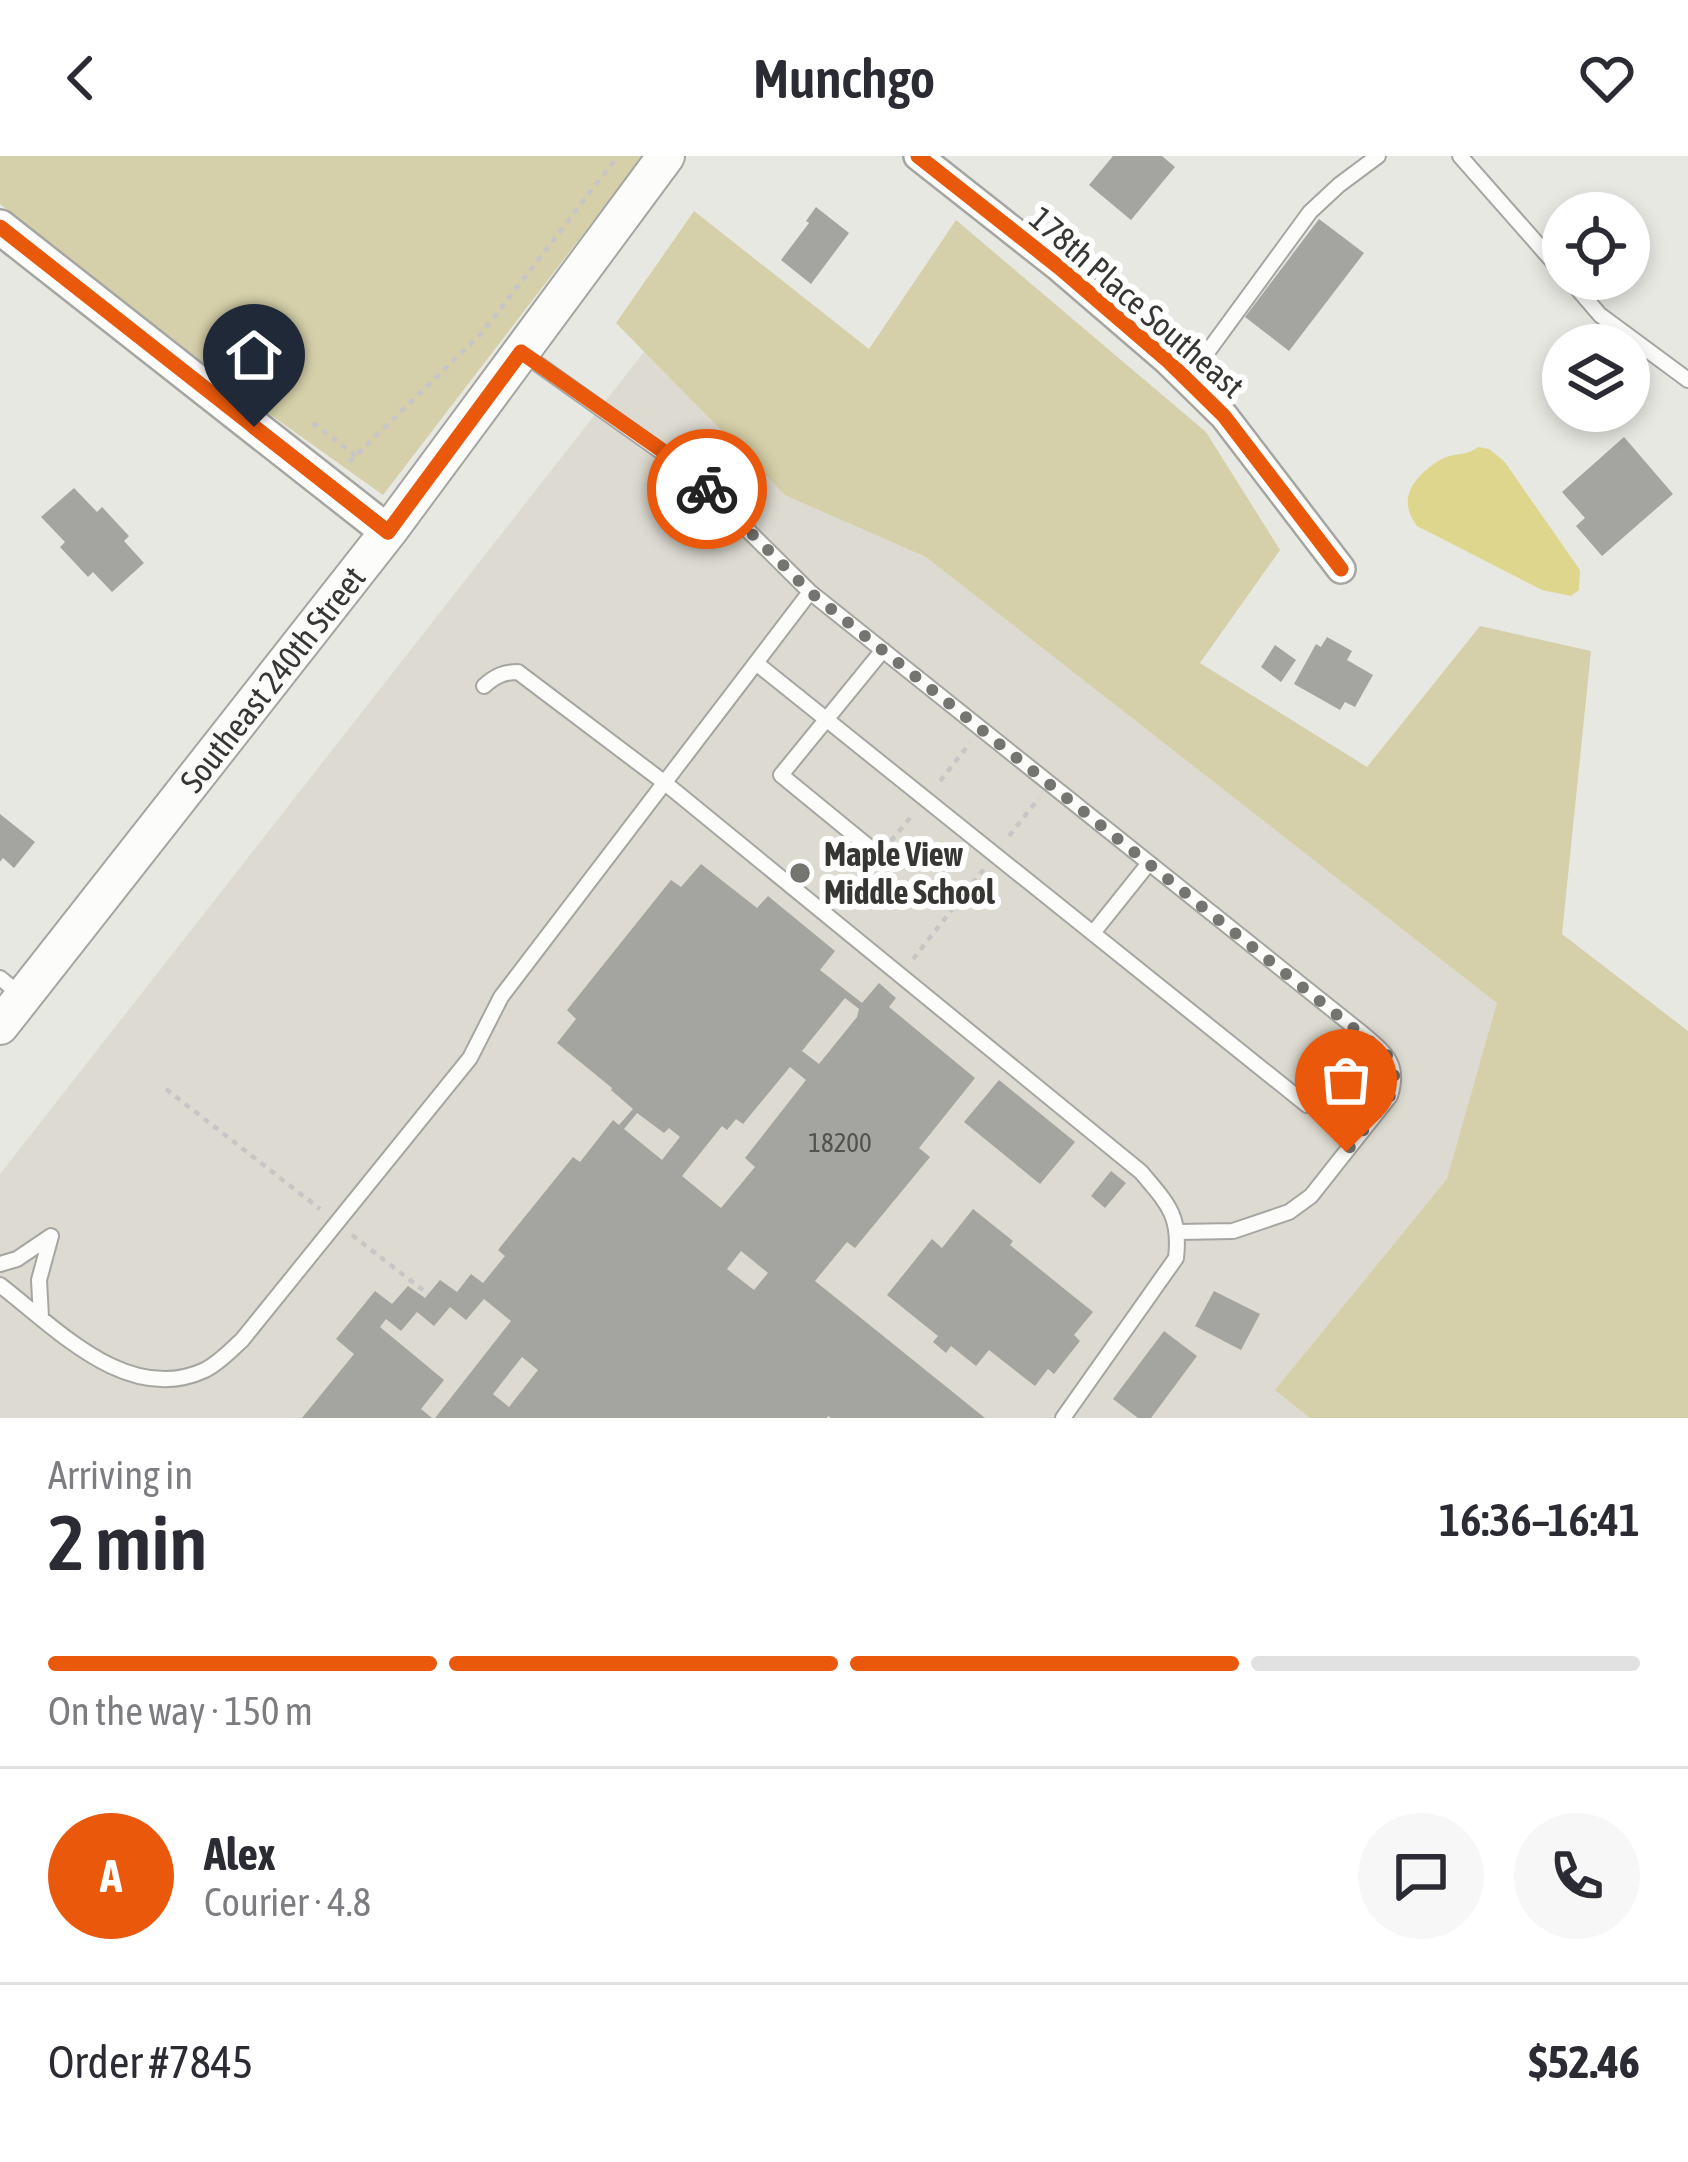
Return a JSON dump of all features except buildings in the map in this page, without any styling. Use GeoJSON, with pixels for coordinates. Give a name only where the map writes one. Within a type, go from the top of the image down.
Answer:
{"type":"FeatureCollection","features":[{"type":"Feature","properties":{"kind":"main road","name":"Southeast 240th Street"},"geometry":{"type":"LineString","coordinates":[[0,1026],[11,987],[388,532],[666,156]]}},
{"type":"Feature","properties":{"kind":"street","name":"178th Place Southeast"},"geometry":{"type":"LineString","coordinates":[[918,156],[1060,268],[1224,416],[1341,569]]}},
{"type":"Feature","properties":{"kind":"street"},"geometry":{"type":"LineString","coordinates":[[0,227],[388,532]]}},
{"type":"Feature","properties":{"kind":"lane"},"geometry":{"type":"LineString","coordinates":[[1187,380],[1310,212],[1378,156]]}},
{"type":"Feature","properties":{"kind":"lane"},"geometry":{"type":"LineString","coordinates":[[1460,156],[1542,249]]}},
{"type":"Feature","properties":{"kind":"lane"},"geometry":{"type":"LineString","coordinates":[[1587,300],[1600,315],[1688,380]]}},
{"type":"Feature","properties":{"kind":"lane"},"geometry":{"type":"LineString","coordinates":[[521,352],[687,470],[810,592],[1387,1055],[1395,1078],[1390,1096],[1311,1196],[1288,1212],[1233,1231],[1179,1232]]}},
{"type":"Feature","properties":{"kind":"lane"},"geometry":{"type":"LineString","coordinates":[[0,1285],[100,1362],[140,1377],[175,1379],[204,1371],[242,1340],[470,1058],[501,997],[810,592]]}},
{"type":"Feature","properties":{"kind":"lane"},"geometry":{"type":"LineString","coordinates":[[882,858],[781,776],[883,650]]}},
{"type":"Feature","properties":{"kind":"lane"},"geometry":{"type":"LineString","coordinates":[[756,663],[1307,1105],[1363,1034]]}},
{"type":"Feature","properties":{"kind":"lane"},"geometry":{"type":"LineString","coordinates":[[484,686],[506,672],[518,672],[665,783],[1141,1172],[1171,1208],[1179,1232],[1176,1258],[1063,1418]]}},
{"type":"Feature","properties":{"kind":"lane"},"geometry":{"type":"LineString","coordinates":[[1093,933],[1149,863]]}},
{"type":"Feature","properties":{"kind":"lane"},"geometry":{"type":"LineString","coordinates":[[0,1264],[17,1259],[51,1235],[39,1280],[41,1317]]}},
{"type":"Feature","properties":{"kind":"path"},"geometry":{"type":"LineString","coordinates":[[327,484],[482,333],[618,156]]}},
{"type":"Feature","properties":{"kind":"path"},"geometry":{"type":"LineString","coordinates":[[313,423],[356,456]]}},
{"type":"Feature","properties":{"kind":"path"},"geometry":{"type":"LineString","coordinates":[[829,917],[882,858],[981,729]]}},
{"type":"Feature","properties":{"kind":"path"},"geometry":{"type":"LineString","coordinates":[[900,976],[1050,784]]}},
{"type":"Feature","properties":{"kind":"path"},"geometry":{"type":"LineString","coordinates":[[166,1090],[428,1294]]}},
{"type":"Feature","properties":{"kind":"shaded area"},"geometry":{"type":"Polygon","coordinates":[[[0,156],[643,156],[383,495],[264,410],[0,204],[0,156]]]}},
{"type":"Feature","properties":{"kind":"shaded area"},"geometry":{"type":"Polygon","coordinates":[[[694,211],[869,349],[956,220],[1206,432],[1280,550],[1200,663],[1367,767],[1480,626],[1591,651],[1562,934],[1688,1031],[1688,1418],[1310,1418],[1275,1390],[1447,1179],[1497,1003],[926,557],[785,495],[616,323],[694,211]]]}},
{"type":"Feature","properties":{"kind":"shaded area","name":"Maple View Middle School"},"geometry":{"type":"Polygon","coordinates":[[[658,334],[1688,1121],[1688,1418],[0,1418],[0,1174],[658,334]]]}},
{"type":"Feature","properties":{"kind":"shaded area"},"geometry":{"type":"Polygon","coordinates":[[[1478,447],[1504,461],[1580,570],[1579,590],[1571,596],[1542,590],[1417,526],[1408,497],[1422,473],[1440,460],[1478,447]]]}},
{"type":"Feature","properties":{"kind":"cycle path"},"geometry":{"type":"LineString","coordinates":[[918,156],[1167,360],[1224,416],[1341,569]]}},
{"type":"Feature","properties":{"kind":"cycle path"},"geometry":{"type":"LineString","coordinates":[[0,227],[388,532]]}},
{"type":"Feature","properties":{"kind":"way so far"},"geometry":{"type":"LineString","coordinates":[[707,489],[810,592],[1387,1055],[1395,1078],[1390,1096],[1346,1152]]}},
{"type":"Feature","properties":{"kind":"place","name":"Maple View Middle School"},"geometry":{"type":"Point","coordinates":[800,873]}},
{"type":"Feature","properties":{"kind":"route"},"geometry":{"type":"LineString","coordinates":[[254,427],[388,532],[521,352],[660,449],[707,489]]}}]}
